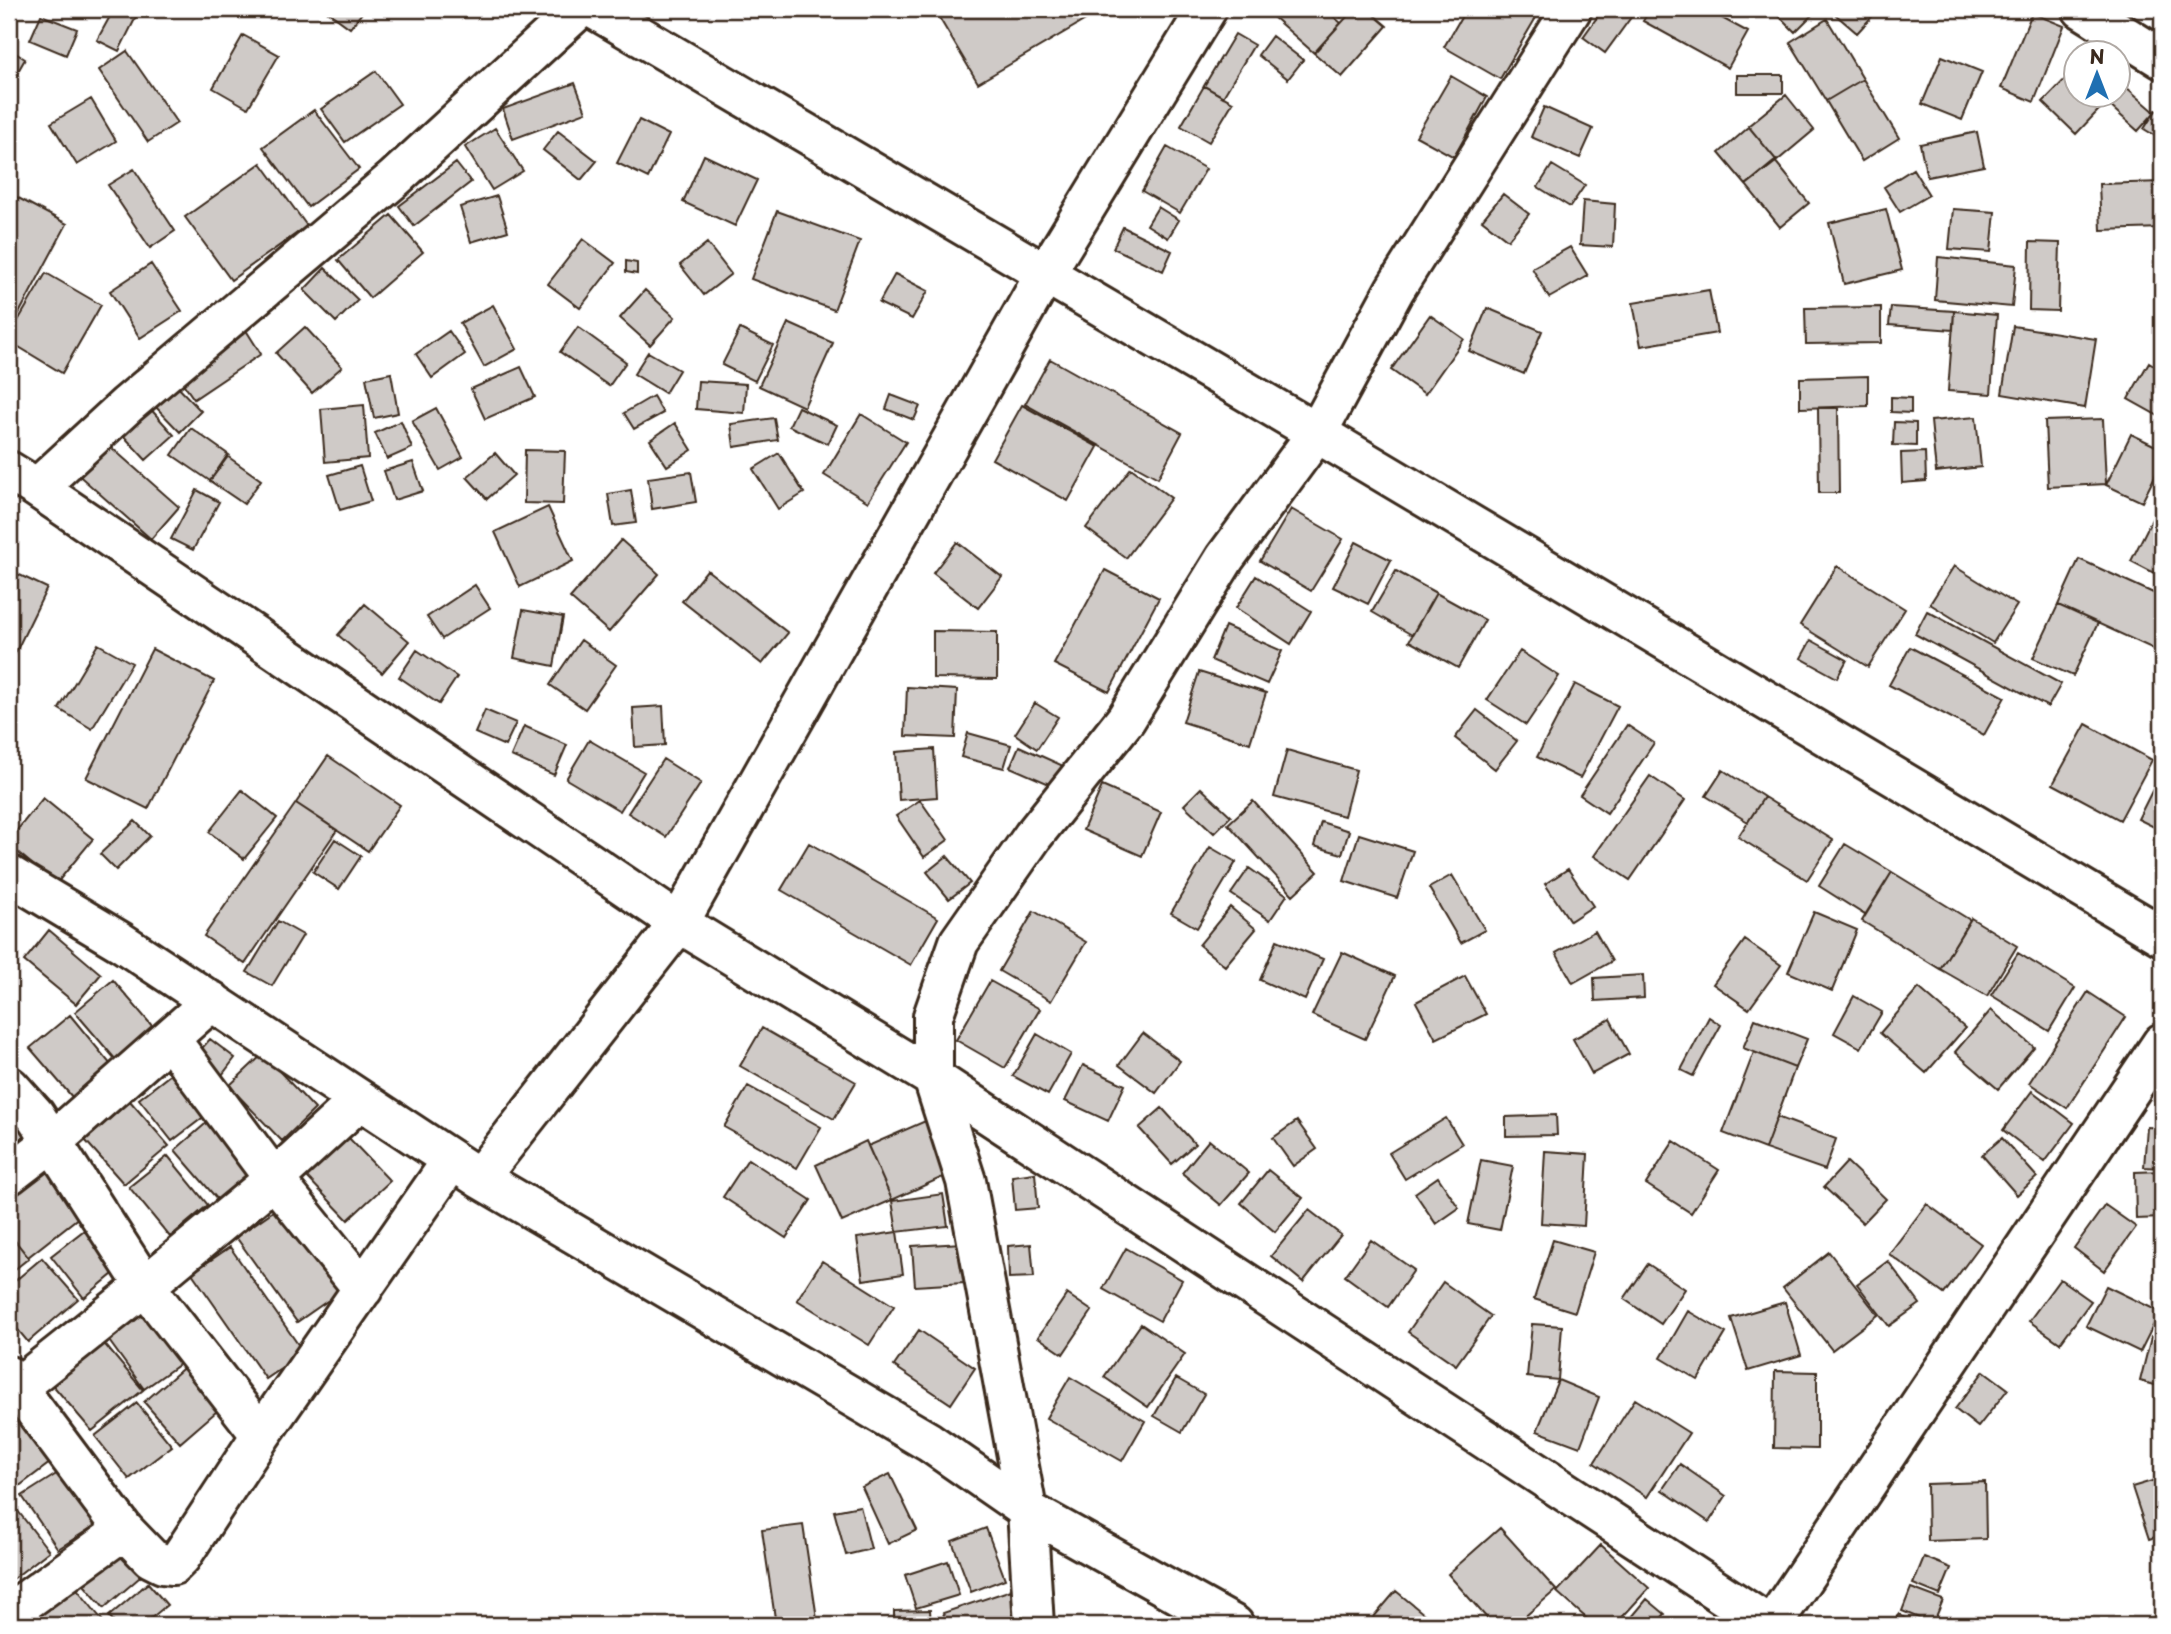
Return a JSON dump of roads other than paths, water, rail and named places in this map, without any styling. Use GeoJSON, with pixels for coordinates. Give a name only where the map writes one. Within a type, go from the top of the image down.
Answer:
{"type":"FeatureCollection","features":[{"type":"Feature","properties":{"kind":"street"},"geometry":{"type":"LineString","coordinates":[[579,9],[395,178],[127,405],[23,479],[679,923],[933,1078],[1770,1625],[2162,1043]]}},
{"type":"Feature","properties":{"kind":"street"},"geometry":{"type":"LineString","coordinates":[[594,9],[1317,433],[2162,936]]}},
{"type":"Feature","properties":{"kind":"street"},"geometry":{"type":"LineString","coordinates":[[360,1100],[274,1178],[145,1286],[12,1386],[124,1530],[150,1558],[163,1564],[173,1565],[181,1557],[261,1435],[363,1289],[679,923],[1045,274],[1207,9]]}},
{"type":"Feature","properties":{"kind":"street"},"geometry":{"type":"LineString","coordinates":[[1034,1625],[1027,1510],[966,1181],[933,1078],[933,1016],[959,942],[1033,836],[1126,719],[1225,558],[1317,433],[1395,289],[1572,9]]}},
{"type":"Feature","properties":{"kind":"street"},"geometry":{"type":"LineString","coordinates":[[2082,9],[2162,59]]}},
{"type":"Feature","properties":{"kind":"street"},"geometry":{"type":"LineString","coordinates":[[9,875],[121,942],[465,1169],[929,1441],[1027,1510],[1234,1625]]}},
{"type":"Feature","properties":{"kind":"street"},"geometry":{"type":"LineString","coordinates":[[9,1175],[52,1142],[212,1001]]}},
{"type":"Feature","properties":{"kind":"street"},"geometry":{"type":"LineString","coordinates":[[170,1039],[274,1178],[363,1289]]}},
{"type":"Feature","properties":{"kind":"street"},"geometry":{"type":"LineString","coordinates":[[9,1086],[35,1115],[145,1286],[261,1435]]}},
{"type":"Feature","properties":{"kind":"street"},"geometry":{"type":"LineString","coordinates":[[9,1613],[124,1530]]}}]}
